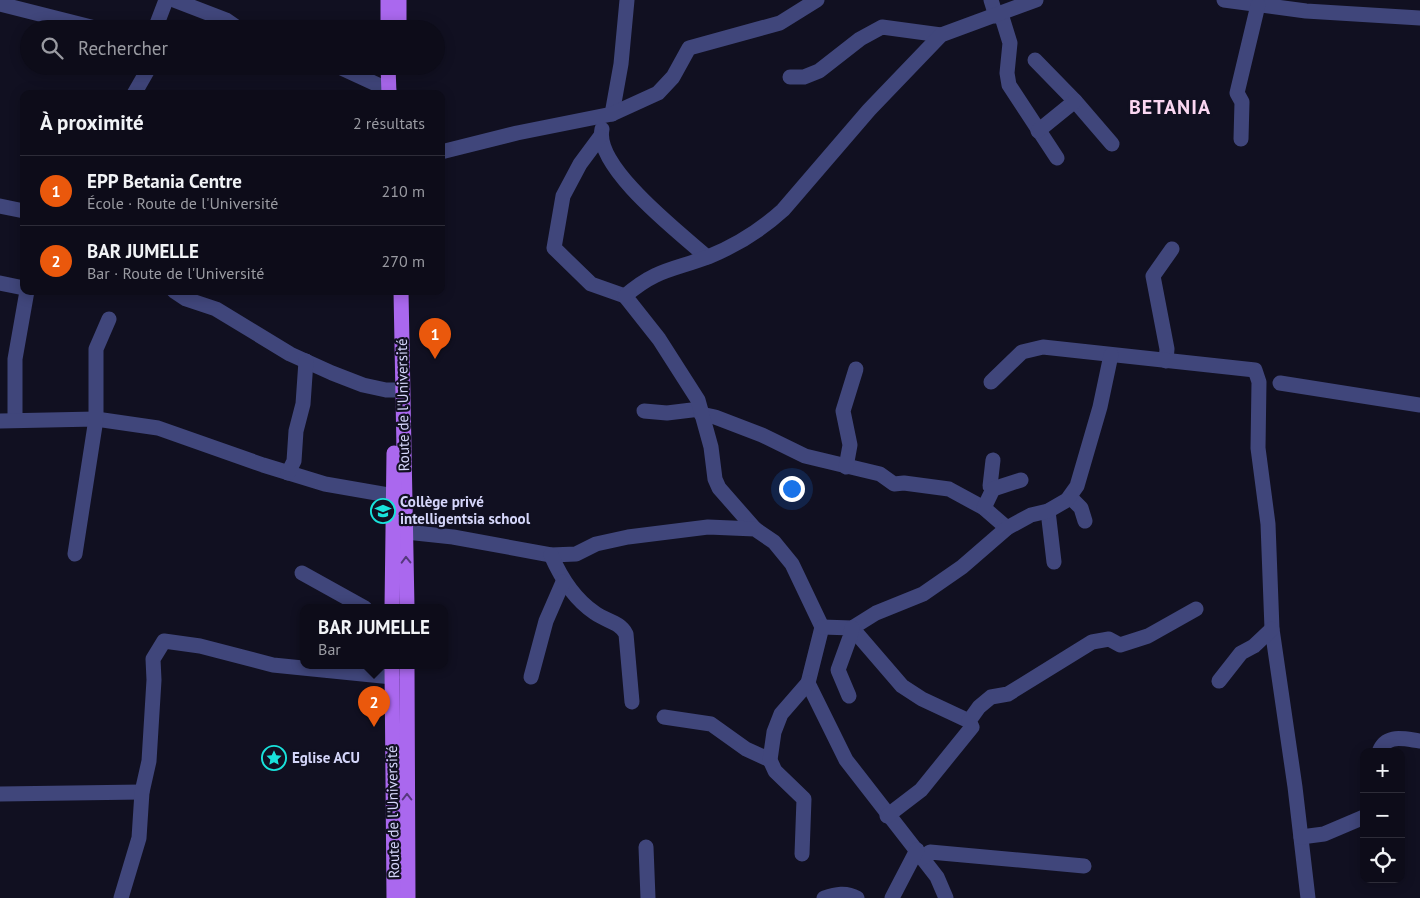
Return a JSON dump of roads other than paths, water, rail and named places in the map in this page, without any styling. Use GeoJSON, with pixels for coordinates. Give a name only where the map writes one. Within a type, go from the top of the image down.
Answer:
{"type":"FeatureCollection","features":[{"type":"Feature","properties":{"kind":"main road"},"geometry":{"type":"LineString","coordinates":[[388,0],[388,20]]}},
{"type":"Feature","properties":{"kind":"main road"},"geometry":{"type":"LineString","coordinates":[[399,0],[399,20]]}},
{"type":"Feature","properties":{"kind":"main road"},"geometry":{"type":"LineString","coordinates":[[389,75],[392,90]]}},
{"type":"Feature","properties":{"kind":"main road"},"geometry":{"type":"LineString","coordinates":[[393,90],[397,75]]}},
{"type":"Feature","properties":{"kind":"main road","name":"Route de l'Université"},"geometry":{"type":"LineString","coordinates":[[392,295],[394,496],[392,604]]}},
{"type":"Feature","properties":{"kind":"main road","name":"Route de l'Université"},"geometry":{"type":"LineString","coordinates":[[401,295],[407,604]]}},
{"type":"Feature","properties":{"kind":"main road","name":"Route de l'Université"},"geometry":{"type":"LineString","coordinates":[[407,669],[408,898]]}},
{"type":"Feature","properties":{"kind":"main road","name":"Route de l'Université"},"geometry":{"type":"LineString","coordinates":[[392,672],[394,898]]}},
{"type":"Feature","properties":{"kind":"street"},"geometry":{"type":"LineString","coordinates":[[158,20],[166,0]]}},
{"type":"Feature","properties":{"kind":"street"},"geometry":{"type":"LineString","coordinates":[[174,0],[226,20]]}},
{"type":"Feature","properties":{"kind":"street"},"geometry":{"type":"LineString","coordinates":[[627,0],[621,64],[608,116],[600,137],[580,164],[563,196],[554,248],[591,284],[625,296],[659,339],[698,400],[711,447],[715,478],[719,488],[743,513],[755,529],[774,542],[792,564],[822,627],[808,683],[781,714],[774,732],[770,760],[775,771],[804,799],[802,854]]}},
{"type":"Feature","properties":{"kind":"street"},"geometry":{"type":"LineString","coordinates":[[445,151],[517,133],[608,116],[658,93],[673,77],[689,48],[780,23],[817,0]]}},
{"type":"Feature","properties":{"kind":"street"},"geometry":{"type":"LineString","coordinates":[[992,0],[1010,42],[1007,73],[1009,85],[1057,158]]}},
{"type":"Feature","properties":{"kind":"street"},"geometry":{"type":"LineString","coordinates":[[625,296],[644,280],[662,271],[729,248],[767,225],[783,210],[869,110],[941,35],[1036,0]]}},
{"type":"Feature","properties":{"kind":"street"},"geometry":{"type":"LineString","coordinates":[[1224,0],[1306,11],[1420,18]]}},
{"type":"Feature","properties":{"kind":"street"},"geometry":{"type":"LineString","coordinates":[[0,4],[63,20]]}},
{"type":"Feature","properties":{"kind":"street"},"geometry":{"type":"LineString","coordinates":[[1241,139],[1242,102],[1237,93],[1258,5]]}},
{"type":"Feature","properties":{"kind":"street"},"geometry":{"type":"LineString","coordinates":[[790,77],[804,77],[819,71],[860,39],[882,27],[941,35]]}},
{"type":"Feature","properties":{"kind":"street"},"geometry":{"type":"LineString","coordinates":[[1035,60],[1075,101],[1112,144]]}},
{"type":"Feature","properties":{"kind":"street"},"geometry":{"type":"LineString","coordinates":[[136,90],[145,75]]}},
{"type":"Feature","properties":{"kind":"street"},"geometry":{"type":"LineString","coordinates":[[356,75],[388,90]]}},
{"type":"Feature","properties":{"kind":"street"},"geometry":{"type":"LineString","coordinates":[[1038,131],[1075,101]]}},
{"type":"Feature","properties":{"kind":"street"},"geometry":{"type":"LineString","coordinates":[[600,137],[619,176],[706,257]]}},
{"type":"Feature","properties":{"kind":"street"},"geometry":{"type":"LineString","coordinates":[[0,206],[20,210]]}},
{"type":"Feature","properties":{"kind":"street"},"geometry":{"type":"LineString","coordinates":[[1166,361],[1167,349],[1153,276],[1172,250]]}},
{"type":"Feature","properties":{"kind":"street"},"geometry":{"type":"LineString","coordinates":[[0,283],[20,287]]}},
{"type":"Feature","properties":{"kind":"street"},"geometry":{"type":"LineString","coordinates":[[26,295],[15,359],[8,420],[96,419],[158,428],[325,484],[394,496]]}},
{"type":"Feature","properties":{"kind":"street"},"geometry":{"type":"LineString","coordinates":[[180,295],[186,299],[216,309],[306,361],[363,385],[394,390]]}},
{"type":"Feature","properties":{"kind":"street"},"geometry":{"type":"LineString","coordinates":[[75,554],[96,419],[96,349],[109,319]]}},
{"type":"Feature","properties":{"kind":"street"},"geometry":{"type":"LineString","coordinates":[[991,382],[1022,352],[1043,346],[1255,370],[1258,382],[1258,448],[1268,524],[1272,629],[1308,898]]}},
{"type":"Feature","properties":{"kind":"street"},"geometry":{"type":"LineString","coordinates":[[822,627],[852,628],[876,613],[923,594],[962,567],[1007,528],[1031,515],[1048,511],[1070,496],[1077,486],[1100,408],[1111,355]]}},
{"type":"Feature","properties":{"kind":"street"},"geometry":{"type":"LineString","coordinates":[[288,473],[294,461],[296,431],[303,404],[306,361]]}},
{"type":"Feature","properties":{"kind":"street"},"geometry":{"type":"LineString","coordinates":[[850,467],[850,445],[843,411],[856,369]]}},
{"type":"Feature","properties":{"kind":"street"},"geometry":{"type":"LineString","coordinates":[[1280,383],[1420,405]]}},
{"type":"Feature","properties":{"kind":"street"},"geometry":{"type":"LineString","coordinates":[[644,411],[667,413],[700,411],[805,456],[880,474],[894,484],[904,483],[949,489],[984,508],[1007,528]]}},
{"type":"Feature","properties":{"kind":"street"},"geometry":{"type":"LineString","coordinates":[[993,460],[990,486],[993,489]]}},
{"type":"Feature","properties":{"kind":"street"},"geometry":{"type":"LineString","coordinates":[[984,508],[993,489],[1021,480]]}},
{"type":"Feature","properties":{"kind":"street"},"geometry":{"type":"LineString","coordinates":[[1070,496],[1081,508],[1085,521]]}},
{"type":"Feature","properties":{"kind":"street"},"geometry":{"type":"LineString","coordinates":[[1048,511],[1054,562]]}},
{"type":"Feature","properties":{"kind":"street"},"geometry":{"type":"LineString","coordinates":[[406,532],[453,537],[551,555],[576,554],[596,544],[628,537],[708,528],[755,529]]}},
{"type":"Feature","properties":{"kind":"street"},"geometry":{"type":"LineString","coordinates":[[551,555],[563,582],[594,613],[622,626],[626,634],[632,702]]}},
{"type":"Feature","properties":{"kind":"street"},"geometry":{"type":"LineString","coordinates":[[302,573],[358,604]]}},
{"type":"Feature","properties":{"kind":"street"},"geometry":{"type":"LineString","coordinates":[[531,677],[546,621],[563,582]]}},
{"type":"Feature","properties":{"kind":"street"},"geometry":{"type":"LineString","coordinates":[[968,721],[979,707],[991,697],[1008,694],[1092,642],[1109,639],[1120,645],[1148,636],[1196,609]]}},
{"type":"Feature","properties":{"kind":"street"},"geometry":{"type":"LineString","coordinates":[[849,696],[838,670],[852,628]]}},
{"type":"Feature","properties":{"kind":"street"},"geometry":{"type":"LineString","coordinates":[[852,628],[902,686],[922,699],[968,721],[972,727],[921,790],[887,816]]}},
{"type":"Feature","properties":{"kind":"street"},"geometry":{"type":"LineString","coordinates":[[1219,680],[1241,653],[1254,646],[1272,629]]}},
{"type":"Feature","properties":{"kind":"street"},"geometry":{"type":"LineString","coordinates":[[121,898],[139,838],[142,792],[149,761],[154,680],[153,659],[164,641],[200,646],[273,665],[300,667]]}},
{"type":"Feature","properties":{"kind":"street"},"geometry":{"type":"LineString","coordinates":[[341,669],[392,672]]}},
{"type":"Feature","properties":{"kind":"street"},"geometry":{"type":"LineString","coordinates":[[808,683],[846,760],[887,816],[937,877],[946,898]]}},
{"type":"Feature","properties":{"kind":"street"},"geometry":{"type":"LineString","coordinates":[[664,717],[711,724],[746,749],[770,760]]}},
{"type":"Feature","properties":{"kind":"street"},"geometry":{"type":"LineString","coordinates":[[1382,748],[1389,740],[1397,737],[1420,741]]}},
{"type":"Feature","properties":{"kind":"street"},"geometry":{"type":"LineString","coordinates":[[0,794],[142,792]]}},
{"type":"Feature","properties":{"kind":"street"},"geometry":{"type":"LineString","coordinates":[[1301,837],[1324,834],[1360,819]]}},
{"type":"Feature","properties":{"kind":"street"},"geometry":{"type":"LineString","coordinates":[[646,847],[648,898]]}},
{"type":"Feature","properties":{"kind":"street"},"geometry":{"type":"LineString","coordinates":[[892,898],[920,854],[930,852],[1084,866]]}},
{"type":"Feature","properties":{"kind":"street"},"geometry":{"type":"LineString","coordinates":[[824,898],[835,894],[850,894],[857,898]]}},
{"type":"Feature","properties":{"kind":"place","name":"EPP Betania Centre"},"geometry":{"type":"Point","coordinates":[435,359]}},
{"type":"Feature","properties":{"kind":"place","name":"Collège privé intelligentsia school"},"geometry":{"type":"Point","coordinates":[383,511]}},
{"type":"Feature","properties":{"kind":"place","name":"BAR JUMELLE"},"geometry":{"type":"Point","coordinates":[374,727]}},
{"type":"Feature","properties":{"kind":"place","name":"Eglise ACU"},"geometry":{"type":"Point","coordinates":[274,758]}},
{"type":"Feature","properties":{"kind":"district","name":"BETANIA"},"geometry":{"type":"Point","coordinates":[1170,107]}}]}
